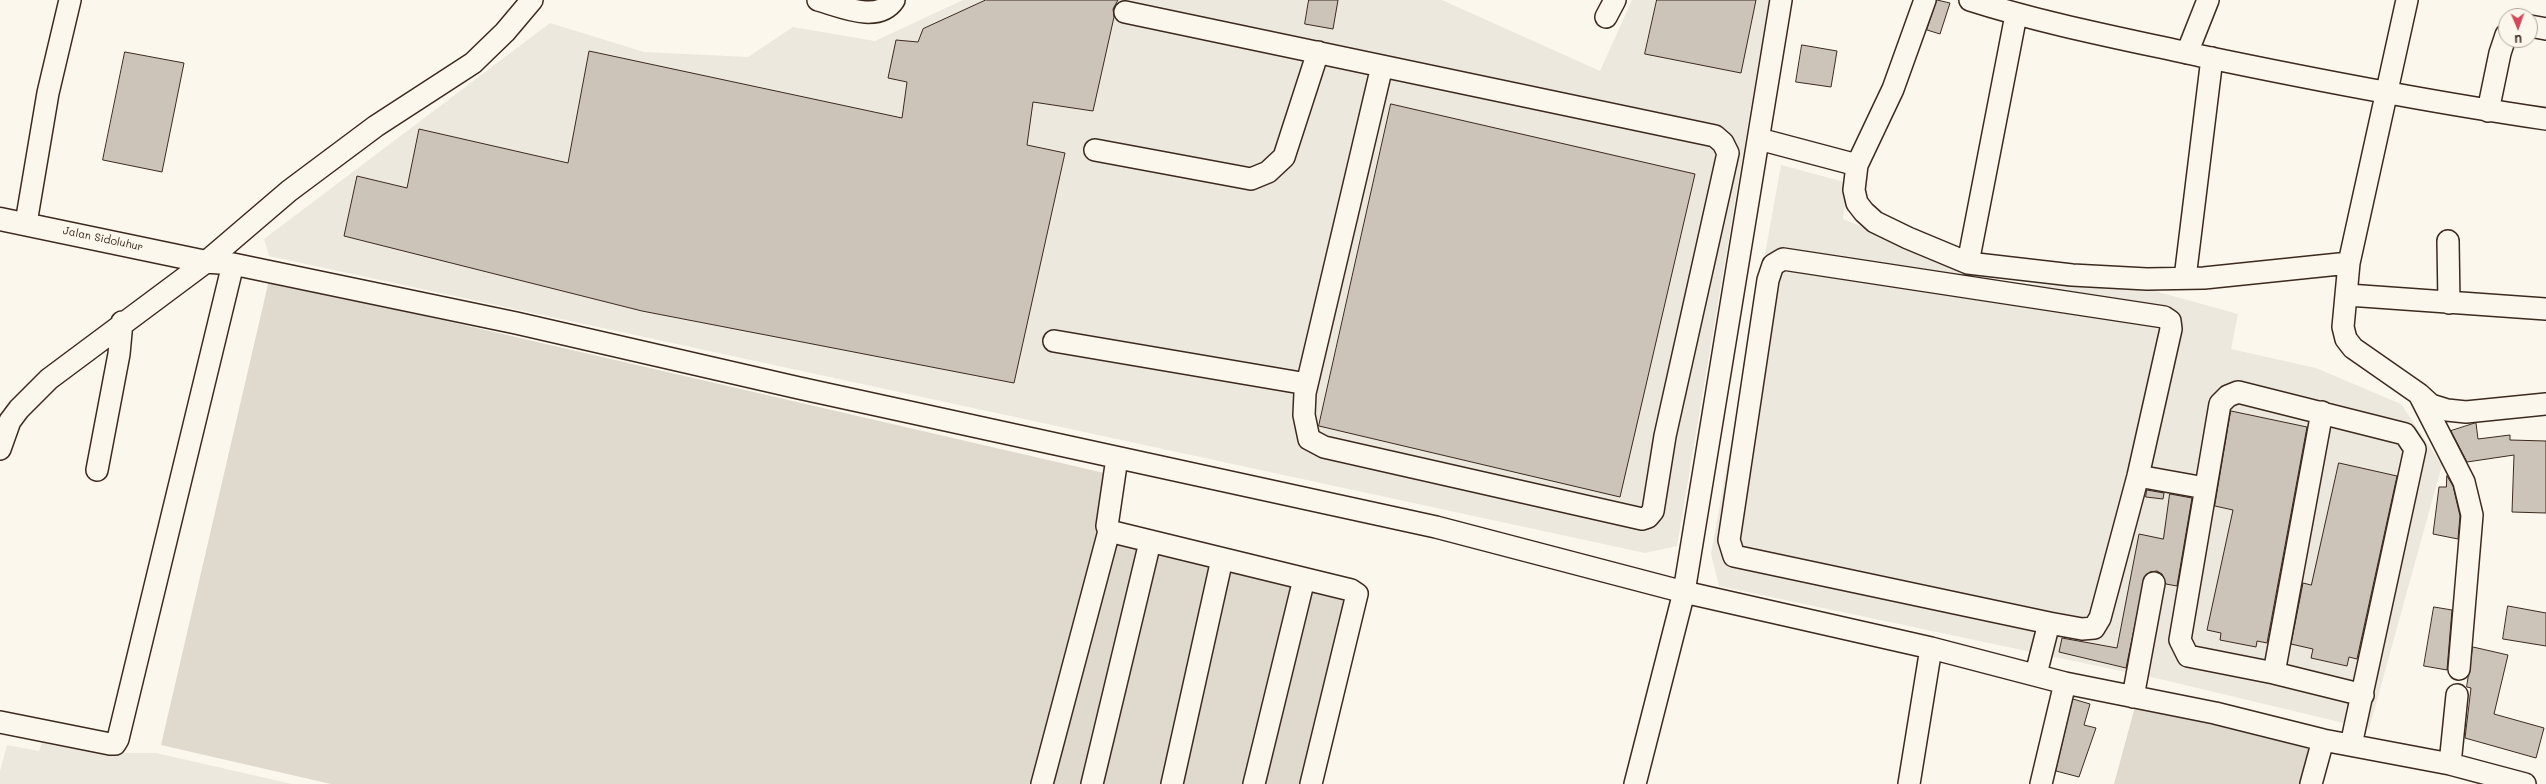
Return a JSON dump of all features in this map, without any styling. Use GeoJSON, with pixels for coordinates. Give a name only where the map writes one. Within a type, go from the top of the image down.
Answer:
{"type":"FeatureCollection","features":[{"type":"Feature","properties":{"kind":"main road","name":"Jalan Sidoluhur"},"geometry":{"type":"LineString","coordinates":[[0,219],[26,223],[206,262]]}},
{"type":"Feature","properties":{"kind":"street"},"geometry":{"type":"LineString","coordinates":[[26,223],[48,93],[70,0]]}},
{"type":"Feature","properties":{"kind":"street"},"geometry":{"type":"LineString","coordinates":[[0,449],[10,421],[32,396],[122,322],[206,262],[308,177],[376,126],[473,63],[505,32],[532,0]]}},
{"type":"Feature","properties":{"kind":"street"},"geometry":{"type":"LineString","coordinates":[[818,0],[867,13],[884,9],[895,1]]}},
{"type":"Feature","properties":{"kind":"street"},"geometry":{"type":"LineString","coordinates":[[1635,784],[1684,592],[1781,0]]}},
{"type":"Feature","properties":{"kind":"street"},"geometry":{"type":"LineString","coordinates":[[1925,0],[1893,89],[1857,165],[1854,190],[1857,203],[1875,222],[1908,238],[1968,263],[2072,275],[2147,279],[2184,278],[2349,263]]}},
{"type":"Feature","properties":{"kind":"street"},"geometry":{"type":"LineString","coordinates":[[1970,0],[2016,15],[2212,58],[2385,93],[2546,119]]}},
{"type":"Feature","properties":{"kind":"street"},"geometry":{"type":"LineString","coordinates":[[2188,53],[2208,0]]}},
{"type":"Feature","properties":{"kind":"street"},"geometry":{"type":"LineString","coordinates":[[2407,0],[2385,93],[2349,263],[2348,295],[2343,327],[2346,339],[2353,348],[2419,394],[2431,406],[2447,410],[2466,412],[2546,404]]}},
{"type":"Feature","properties":{"kind":"street"},"geometry":{"type":"LineString","coordinates":[[1126,12],[1715,136],[1723,143],[1728,153],[1665,436],[1653,511],[1648,517],[1642,519],[1324,447],[1309,439],[1304,415],[1307,384],[1382,66]]}},
{"type":"Feature","properties":{"kind":"street"},"geometry":{"type":"LineString","coordinates":[[1968,263],[2016,15]]}},
{"type":"Feature","properties":{"kind":"street"},"geometry":{"type":"LineString","coordinates":[[2488,110],[2502,48]]}},
{"type":"Feature","properties":{"kind":"street"},"geometry":{"type":"LineString","coordinates":[[1095,150],[1251,179],[1268,172],[1284,157],[1318,52]]}},
{"type":"Feature","properties":{"kind":"street"},"geometry":{"type":"LineString","coordinates":[[2184,278],[2212,58]]}},
{"type":"Feature","properties":{"kind":"street"},"geometry":{"type":"LineString","coordinates":[[1758,139],[1857,165]]}},
{"type":"Feature","properties":{"kind":"street"},"geometry":{"type":"LineString","coordinates":[[2448,241],[2449,303]]}},
{"type":"Feature","properties":{"kind":"street"},"geometry":{"type":"LineString","coordinates":[[1783,259],[2164,317],[2170,321],[2171,329],[2138,476],[2100,618],[2094,628],[2082,629],[2049,623],[1734,556],[1728,540],[1768,280],[1773,265],[1783,259]]}},
{"type":"Feature","properties":{"kind":"street"},"geometry":{"type":"LineString","coordinates":[[206,262],[234,264],[516,323],[1117,458],[1436,527],[1684,592],[1931,648],[2036,674],[2065,683],[2216,713],[2323,740],[2450,764],[2482,779],[2525,784]]}},
{"type":"Feature","properties":{"kind":"street"},"geometry":{"type":"LineString","coordinates":[[0,722],[110,744],[115,744],[118,739],[234,264]]}},
{"type":"Feature","properties":{"kind":"street"},"geometry":{"type":"LineString","coordinates":[[2348,295],[2546,309]]}},
{"type":"Feature","properties":{"kind":"street"},"geometry":{"type":"LineString","coordinates":[[97,470],[119,354],[122,322]]}},
{"type":"Feature","properties":{"kind":"street"},"geometry":{"type":"LineString","coordinates":[[1054,341],[1307,384]]}},
{"type":"Feature","properties":{"kind":"street"},"geometry":{"type":"LineString","coordinates":[[2351,745],[2363,695],[2415,449],[2405,434],[2238,392],[2228,396],[2220,404],[2180,640],[2183,649],[2188,656],[2274,673],[2363,695]]}},
{"type":"Feature","properties":{"kind":"street"},"geometry":{"type":"LineString","coordinates":[[2419,394],[2464,482],[2472,515],[2459,669]]}},
{"type":"Feature","properties":{"kind":"street"},"geometry":{"type":"LineString","coordinates":[[2274,673],[2322,412]]}},
{"type":"Feature","properties":{"kind":"street"},"geometry":{"type":"LineString","coordinates":[[1042,784],[1109,531],[1107,526],[1117,458]]}},
{"type":"Feature","properties":{"kind":"street"},"geometry":{"type":"LineString","coordinates":[[2138,476],[2206,488]]}},
{"type":"Feature","properties":{"kind":"street"},"geometry":{"type":"LineString","coordinates":[[1109,531],[1351,590],[1357,594],[1311,784]]}},
{"type":"Feature","properties":{"kind":"street"},"geometry":{"type":"LineString","coordinates":[[1092,784],[1150,542]]}},
{"type":"Feature","properties":{"kind":"street"},"geometry":{"type":"LineString","coordinates":[[1172,784],[1222,559]]}},
{"type":"Feature","properties":{"kind":"street"},"geometry":{"type":"LineString","coordinates":[[1254,784],[1304,579]]}},
{"type":"Feature","properties":{"kind":"street"},"geometry":{"type":"LineString","coordinates":[[2133,697],[2154,583]]}},
{"type":"Feature","properties":{"kind":"street"},"geometry":{"type":"LineString","coordinates":[[2036,674],[2049,623]]}},
{"type":"Feature","properties":{"kind":"street"},"geometry":{"type":"LineString","coordinates":[[1909,784],[1931,648]]}},
{"type":"Feature","properties":{"kind":"street"},"geometry":{"type":"LineString","coordinates":[[2041,784],[2065,683]]}},
{"type":"Feature","properties":{"kind":"street"},"geometry":{"type":"LineString","coordinates":[[2450,764],[2457,695]]}},
{"type":"Feature","properties":{"kind":"street"},"geometry":{"type":"LineString","coordinates":[[2311,784],[2323,740]]}},
{"type":"Feature","properties":{"kind":"shaded area"},"geometry":{"type":"Polygon","coordinates":[[[963,0],[1442,0],[1600,71],[1632,0],[1769,0],[1677,546],[1645,553],[269,256],[264,239],[550,23],[644,52],[748,57],[793,27],[875,41],[963,0]]]}},
{"type":"Feature","properties":{"kind":"shaded area"},"geometry":{"type":"Polygon","coordinates":[[[1781,165],[1848,183],[1843,219],[2004,283],[2144,288],[2238,314],[2231,349],[2316,368],[2401,404],[2442,465],[2369,729],[2164,680],[1719,586],[1711,554],[1781,165]]]}},
{"type":"Feature","properties":{"kind":"shaded area"},"geometry":{"type":"Polygon","coordinates":[[[269,280],[1113,475],[1098,534],[1363,600],[1313,784],[331,784],[161,745],[269,280]]]}},
{"type":"Feature","properties":{"kind":"shaded area"},"geometry":{"type":"Polygon","coordinates":[[[2136,703],[2313,750],[2304,784],[2114,784],[2136,703]]]}},
{"type":"Feature","properties":{"kind":"shaded area"},"geometry":{"type":"Polygon","coordinates":[[[43,738],[103,753],[156,753],[292,784],[0,784],[0,771],[7,745],[39,751],[43,738]]]}},
{"type":"Feature","properties":{"kind":"building"},"geometry":{"type":"Polygon","coordinates":[[[986,0],[1118,0],[1113,9],[1114,17],[1093,111],[1033,102],[1027,145],[1065,153],[1014,383],[642,311],[344,236],[357,176],[407,188],[419,129],[568,163],[589,51],[902,118],[907,82],[888,78],[896,40],[918,42],[923,29],[986,0]]]}},
{"type":"Feature","properties":{"kind":"building"},"geometry":{"type":"Polygon","coordinates":[[[1309,0],[1338,0],[1333,29],[1305,24],[1309,0]]]}},
{"type":"Feature","properties":{"kind":"building"},"geometry":{"type":"Polygon","coordinates":[[[1657,0],[1756,0],[1741,73],[1645,54],[1657,0]]]}},
{"type":"Feature","properties":{"kind":"building"},"geometry":{"type":"Polygon","coordinates":[[[1937,0],[1950,3],[1940,34],[1927,30],[1937,0]]]}},
{"type":"Feature","properties":{"kind":"building"},"geometry":{"type":"Polygon","coordinates":[[[1802,45],[1837,51],[1831,87],[1796,82],[1802,45]]]}},
{"type":"Feature","properties":{"kind":"building"},"geometry":{"type":"Polygon","coordinates":[[[125,52],[184,63],[162,172],[103,160],[125,52]]]}},
{"type":"Feature","properties":{"kind":"building"},"geometry":{"type":"Polygon","coordinates":[[[1391,104],[1695,174],[1620,497],[1319,426],[1391,104]]]}},
{"type":"Feature","properties":{"kind":"building"},"geometry":{"type":"Polygon","coordinates":[[[2231,411],[2307,427],[2267,643],[2257,641],[2256,647],[2220,640],[2221,633],[2207,630],[2233,510],[2215,506],[2231,411]]]}},
{"type":"Feature","properties":{"kind":"building"},"geometry":{"type":"Polygon","coordinates":[[[2476,423],[2478,439],[2510,435],[2510,440],[2546,441],[2546,513],[2512,512],[2514,455],[2467,462],[2451,431],[2476,423]]]}},
{"type":"Feature","properties":{"kind":"building"},"geometry":{"type":"Polygon","coordinates":[[[2339,463],[2397,476],[2357,659],[2349,657],[2347,666],[2311,658],[2313,649],[2291,644],[2303,583],[2311,585],[2339,463]]]}},
{"type":"Feature","properties":{"kind":"building"},"geometry":{"type":"Polygon","coordinates":[[[2447,476],[2453,486],[2460,516],[2458,539],[2433,534],[2439,487],[2446,487],[2447,476]]]}},
{"type":"Feature","properties":{"kind":"building"},"geometry":{"type":"Polygon","coordinates":[[[2147,490],[2164,493],[2163,499],[2146,497],[2147,490]]]}},
{"type":"Feature","properties":{"kind":"building"},"geometry":{"type":"Polygon","coordinates":[[[2170,494],[2192,498],[2177,586],[2166,584],[2162,574],[2157,571],[2150,572],[2145,576],[2126,668],[2059,652],[2062,638],[2117,648],[2139,534],[2163,539],[2170,494]]]}},
{"type":"Feature","properties":{"kind":"building"},"geometry":{"type":"Polygon","coordinates":[[[2508,606],[2546,613],[2546,646],[2503,639],[2508,606]]]}},
{"type":"Feature","properties":{"kind":"building"},"geometry":{"type":"Polygon","coordinates":[[[2434,607],[2452,610],[2447,670],[2424,666],[2434,607]]]}},
{"type":"Feature","properties":{"kind":"building"},"geometry":{"type":"Polygon","coordinates":[[[2473,647],[2508,655],[2494,714],[2544,728],[2536,758],[2465,738],[2471,688],[2467,687],[2473,647]]]}},
{"type":"Feature","properties":{"kind":"building"},"geometry":{"type":"Polygon","coordinates":[[[2073,699],[2090,704],[2084,725],[2096,728],[2079,777],[2056,771],[2073,699]]]}}]}
